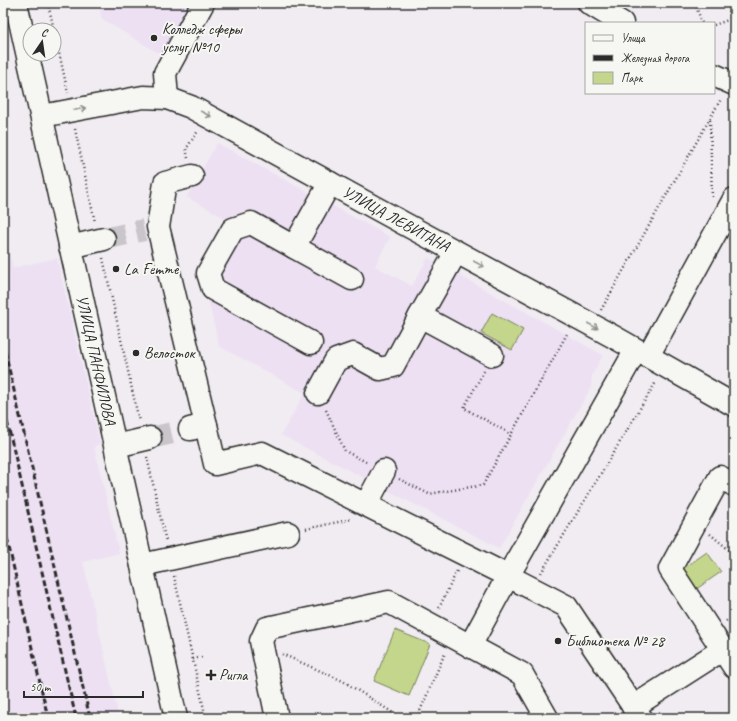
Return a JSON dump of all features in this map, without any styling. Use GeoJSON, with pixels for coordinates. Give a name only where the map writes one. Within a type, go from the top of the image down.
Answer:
{"type":"FeatureCollection","features":[{"type":"Feature","properties":{"kind":"street","name":"УЛИЦА ПАНФИЛОВА"},"geometry":{"type":"LineString","coordinates":[[16,3],[176,718]]}},
{"type":"Feature","properties":{"kind":"street"},"geometry":{"type":"LineString","coordinates":[[167,98],[165,73],[203,3]]}},
{"type":"Feature","properties":{"kind":"street"},"geometry":{"type":"LineString","coordinates":[[589,3],[620,22]]}},
{"type":"Feature","properties":{"kind":"street"},"geometry":{"type":"LineString","coordinates":[[715,76],[729,90]]}},
{"type":"Feature","properties":{"kind":"street","name":"УЛИЦА ЛЕВИТАНА"},"geometry":{"type":"LineString","coordinates":[[42,116],[143,97],[167,98],[191,107],[734,405]]}},
{"type":"Feature","properties":{"kind":"street"},"geometry":{"type":"LineString","coordinates":[[192,176],[165,183],[151,229],[198,427],[215,464],[262,453],[566,606],[637,712],[728,659],[670,569],[720,477],[734,485]]}},
{"type":"Feature","properties":{"kind":"street"},"geometry":{"type":"LineString","coordinates":[[294,247],[330,183]]}},
{"type":"Feature","properties":{"kind":"street"},"geometry":{"type":"LineString","coordinates":[[461,641],[508,576],[650,358],[734,199]]}},
{"type":"Feature","properties":{"kind":"street"},"geometry":{"type":"LineString","coordinates":[[311,343],[213,289],[208,273],[233,229],[251,224],[352,279]]}},
{"type":"Feature","properties":{"kind":"street"},"geometry":{"type":"LineString","coordinates":[[70,247],[101,240]]}},
{"type":"Feature","properties":{"kind":"street"},"geometry":{"type":"LineString","coordinates":[[318,393],[336,360],[353,354],[380,369],[393,366],[456,252]]}},
{"type":"Feature","properties":{"kind":"street"},"geometry":{"type":"LineString","coordinates":[[420,316],[492,355]]}},
{"type":"Feature","properties":{"kind":"street"},"geometry":{"type":"LineString","coordinates":[[116,446],[146,439]]}},
{"type":"Feature","properties":{"kind":"street"},"geometry":{"type":"LineString","coordinates":[[366,505],[384,471]]}},
{"type":"Feature","properties":{"kind":"street"},"geometry":{"type":"LineString","coordinates":[[142,565],[288,533]]}},
{"type":"Feature","properties":{"kind":"street"},"geometry":{"type":"LineString","coordinates":[[278,718],[261,641],[267,628],[389,602],[522,674],[547,718]]}},
{"type":"Feature","properties":{"kind":"path"},"geometry":{"type":"LineString","coordinates":[[48,3],[71,111],[146,439],[170,559],[206,718]]}},
{"type":"Feature","properties":{"kind":"path"},"geometry":{"type":"LineString","coordinates":[[695,3],[702,22]]}},
{"type":"Feature","properties":{"kind":"path"},"geometry":{"type":"LineString","coordinates":[[715,25],[734,18]]}},
{"type":"Feature","properties":{"kind":"path"},"geometry":{"type":"LineString","coordinates":[[599,314],[710,119],[729,90]]}},
{"type":"Feature","properties":{"kind":"path"},"geometry":{"type":"LineString","coordinates":[[192,176],[186,149],[207,115]]}},
{"type":"Feature","properties":{"kind":"path"},"geometry":{"type":"LineString","coordinates":[[710,119],[712,206]]}},
{"type":"Feature","properties":{"kind":"path"},"geometry":{"type":"LineString","coordinates":[[318,393],[345,451],[429,494],[483,485],[566,334]]}},
{"type":"Feature","properties":{"kind":"path"},"geometry":{"type":"LineString","coordinates":[[492,355],[464,408],[511,434]]}},
{"type":"Feature","properties":{"kind":"path"},"geometry":{"type":"LineString","coordinates":[[532,589],[650,358]]}},
{"type":"Feature","properties":{"kind":"path"},"geometry":{"type":"LineString","coordinates":[[288,533],[360,517],[366,505]]}},
{"type":"Feature","properties":{"kind":"path"},"geometry":{"type":"LineString","coordinates":[[695,523],[734,554]]}},
{"type":"Feature","properties":{"kind":"path"},"geometry":{"type":"LineString","coordinates":[[431,625],[466,555]]}},
{"type":"Feature","properties":{"kind":"path"},"geometry":{"type":"LineString","coordinates":[[417,718],[461,641]]}},
{"type":"Feature","properties":{"kind":"path"},"geometry":{"type":"LineString","coordinates":[[262,644],[343,681],[401,718]]}},
{"type":"Feature","properties":{"kind":"path"},"geometry":{"type":"LineString","coordinates":[[193,659],[202,657]]}},
{"type":"Feature","properties":{"kind":"shaded area","name":"Колледж сферы услуг №10"},"geometry":{"type":"Polygon","coordinates":[[[98,3],[195,3],[165,57],[102,19],[98,3]]]}},
{"type":"Feature","properties":{"kind":"shaded area"},"geometry":{"type":"Polygon","coordinates":[[[217,143],[390,237],[375,266],[412,286],[428,258],[603,355],[592,375],[591,387],[499,548],[281,435],[305,393],[219,346],[200,265],[225,218],[187,197],[217,143]]]}},
{"type":"Feature","properties":{"kind":"shaded area"},"geometry":{"type":"Polygon","coordinates":[[[3,226],[13,268],[57,258],[100,444],[94,446],[119,553],[83,562],[119,718],[3,718],[3,226]]]}},
{"type":"Feature","properties":{"kind":"green space"},"geometry":{"type":"Polygon","coordinates":[[[492,313],[523,330],[512,350],[481,333],[492,313]]]}},
{"type":"Feature","properties":{"kind":"green space"},"geometry":{"type":"Polygon","coordinates":[[[707,552],[721,572],[695,590],[681,570],[707,552]]]}},
{"type":"Feature","properties":{"kind":"green space"},"geometry":{"type":"Polygon","coordinates":[[[395,630],[430,644],[409,696],[374,681],[395,630]]]}},
{"type":"Feature","properties":{"kind":"tunnel"},"geometry":{"type":"LineString","coordinates":[[104,239],[144,230]]}},
{"type":"Feature","properties":{"kind":"tunnel"},"geometry":{"type":"LineString","coordinates":[[150,438],[190,429]]}},
{"type":"Feature","properties":{"kind":"railway"},"geometry":{"type":"LineString","coordinates":[[3,343],[90,718]]}},
{"type":"Feature","properties":{"kind":"railway"},"geometry":{"type":"LineString","coordinates":[[3,404],[76,718]]}},
{"type":"Feature","properties":{"kind":"railway"},"geometry":{"type":"LineString","coordinates":[[3,521],[48,718]]}},
{"type":"Feature","properties":{"kind":"place","name":"Колледж сферы услуг №10"},"geometry":{"type":"Point","coordinates":[154,38]}},
{"type":"Feature","properties":{"kind":"place","name":"La Femme"},"geometry":{"type":"Point","coordinates":[116,269]}},
{"type":"Feature","properties":{"kind":"place","name":"Велосток"},"geometry":{"type":"Point","coordinates":[136,353]}},
{"type":"Feature","properties":{"kind":"place","name":"Библиотека № 28"},"geometry":{"type":"Point","coordinates":[558,641]}},
{"type":"Feature","properties":{"kind":"place","name":"Ригла"},"geometry":{"type":"Point","coordinates":[211,675]}}]}
